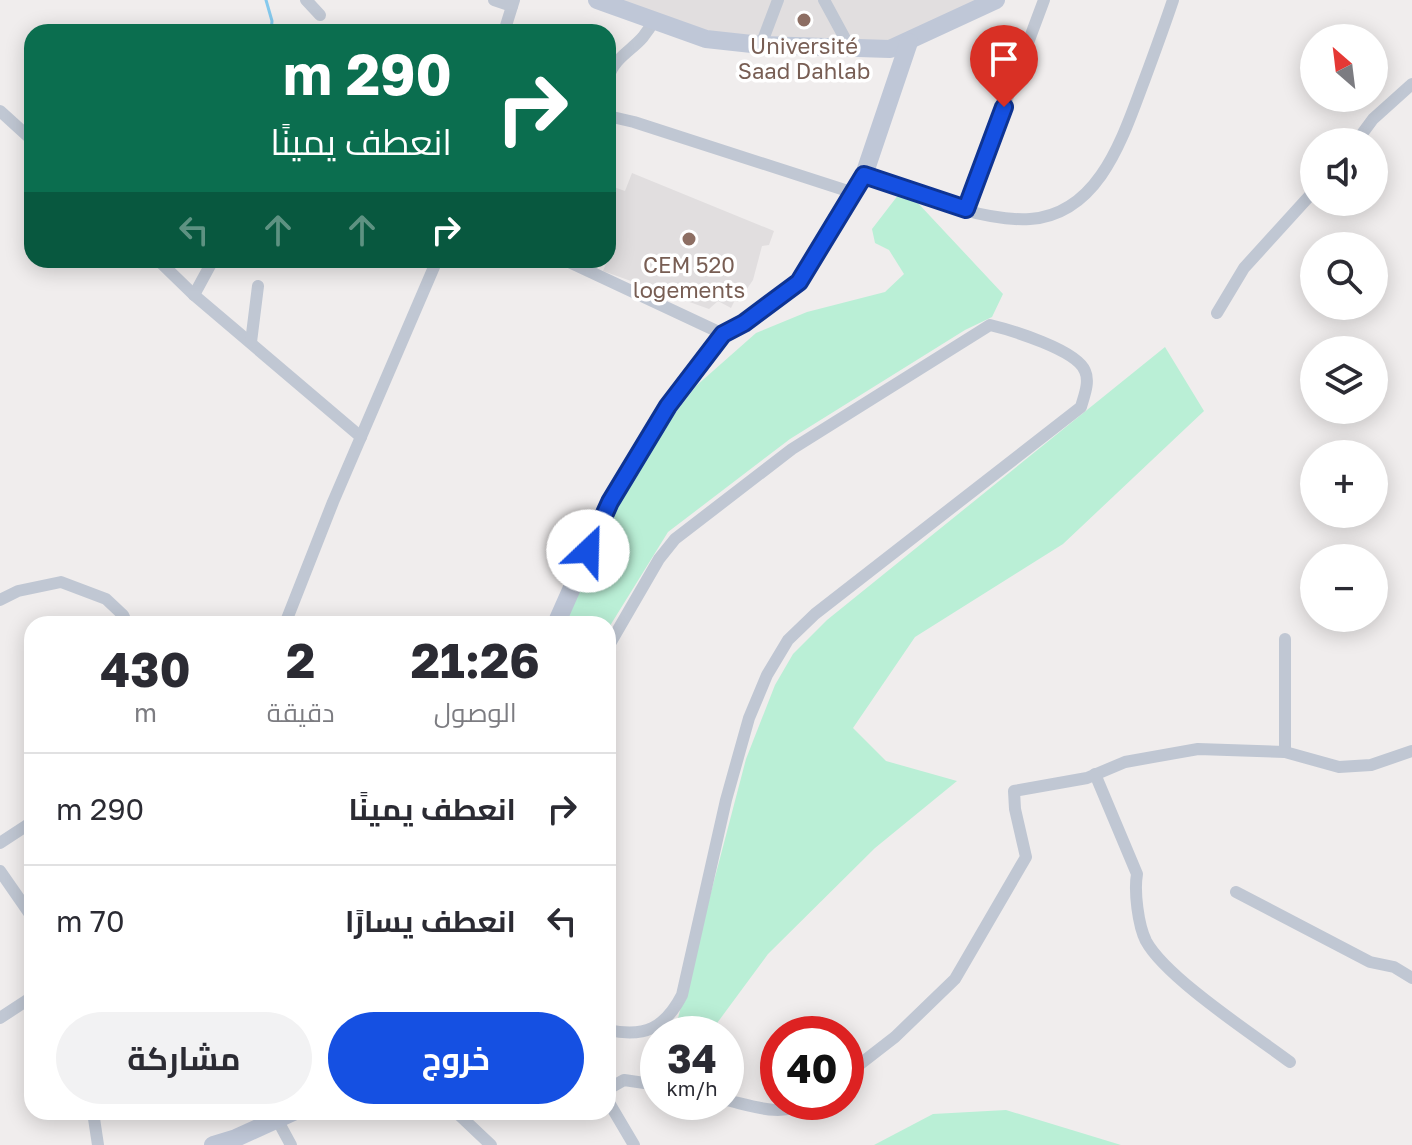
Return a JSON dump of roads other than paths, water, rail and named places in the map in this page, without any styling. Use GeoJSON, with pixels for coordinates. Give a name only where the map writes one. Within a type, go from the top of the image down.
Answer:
{"type":"FeatureCollection","features":[{"type":"Feature","properties":{"kind":"street"},"geometry":{"type":"LineString","coordinates":[[306,0],[320,15]]}},
{"type":"Feature","properties":{"kind":"street"},"geometry":{"type":"LineString","coordinates":[[494,0],[513,3],[506,24]]}},
{"type":"Feature","properties":{"kind":"street"},"geometry":{"type":"LineString","coordinates":[[761,45],[778,0]]}},
{"type":"Feature","properties":{"kind":"street"},"geometry":{"type":"LineString","coordinates":[[824,0],[849,46]]}},
{"type":"Feature","properties":{"kind":"street"},"geometry":{"type":"LineString","coordinates":[[605,1],[706,39],[761,45],[890,49],[996,0]]}},
{"type":"Feature","properties":{"kind":"street"},"geometry":{"type":"LineString","coordinates":[[966,209],[1044,0]]}},
{"type":"Feature","properties":{"kind":"street"},"geometry":{"type":"LineString","coordinates":[[864,175],[966,209],[1014,218],[1050,215],[1073,203],[1099,180],[1120,144],[1173,0]]}},
{"type":"Feature","properties":{"kind":"street"},"geometry":{"type":"LineString","coordinates":[[616,62],[625,51],[642,39],[654,20]]}},
{"type":"Feature","properties":{"kind":"street"},"geometry":{"type":"LineString","coordinates":[[560,616],[610,502],[668,406],[723,334],[744,323],[799,282],[854,193],[864,175],[909,42]]}},
{"type":"Feature","properties":{"kind":"street"},"geometry":{"type":"LineString","coordinates":[[1366,128],[1412,84]]}},
{"type":"Feature","properties":{"kind":"street"},"geometry":{"type":"LineString","coordinates":[[0,111],[24,133]]}},
{"type":"Feature","properties":{"kind":"street"},"geometry":{"type":"LineString","coordinates":[[616,118],[854,193]]}},
{"type":"Feature","properties":{"kind":"street"},"geometry":{"type":"LineString","coordinates":[[1217,313],[1244,268],[1300,206]]}},
{"type":"Feature","properties":{"kind":"street"},"geometry":{"type":"LineString","coordinates":[[166,268],[361,437]]}},
{"type":"Feature","properties":{"kind":"street"},"geometry":{"type":"LineString","coordinates":[[194,295],[209,268]]}},
{"type":"Feature","properties":{"kind":"street"},"geometry":{"type":"LineString","coordinates":[[288,616],[434,268]]}},
{"type":"Feature","properties":{"kind":"street"},"geometry":{"type":"LineString","coordinates":[[582,268],[723,334]]}},
{"type":"Feature","properties":{"kind":"street"},"geometry":{"type":"LineString","coordinates":[[251,342],[258,286]]}},
{"type":"Feature","properties":{"kind":"street"},"geometry":{"type":"LineString","coordinates":[[616,633],[659,559],[675,539],[792,449],[990,325],[1064,352],[1078,361],[1085,371],[1087,387],[1081,407],[815,614],[788,640],[767,675],[749,718],[726,800],[682,995],[667,1019],[651,1029],[633,1033],[616,1031]]}},
{"type":"Feature","properties":{"kind":"street"},"geometry":{"type":"LineString","coordinates":[[0,600],[18,591],[61,582],[106,599],[123,616]]}},
{"type":"Feature","properties":{"kind":"street"},"geometry":{"type":"LineString","coordinates":[[1285,639],[1285,752]]}},
{"type":"Feature","properties":{"kind":"street"},"geometry":{"type":"LineString","coordinates":[[864,1061],[895,1037],[955,979],[1026,857],[1014,791],[1095,774],[1125,762],[1198,749],[1285,752],[1339,767],[1371,765],[1412,751]]}},
{"type":"Feature","properties":{"kind":"street"},"geometry":{"type":"LineString","coordinates":[[1095,774],[1137,874],[1134,890],[1146,941],[1175,974],[1290,1062]]}},
{"type":"Feature","properties":{"kind":"street"},"geometry":{"type":"LineString","coordinates":[[0,843],[24,827]]}},
{"type":"Feature","properties":{"kind":"street"},"geometry":{"type":"LineString","coordinates":[[1,874],[24,906]]}},
{"type":"Feature","properties":{"kind":"street"},"geometry":{"type":"LineString","coordinates":[[1236,892],[1370,962],[1394,967],[1412,978]]}},
{"type":"Feature","properties":{"kind":"street"},"geometry":{"type":"LineString","coordinates":[[0,1018],[24,1002]]}},
{"type":"Feature","properties":{"kind":"street"},"geometry":{"type":"LineString","coordinates":[[616,1084],[624,1080],[640,1082]]}},
{"type":"Feature","properties":{"kind":"street"},"geometry":{"type":"LineString","coordinates":[[616,1115],[634,1145]]}},
{"type":"Feature","properties":{"kind":"street"},"geometry":{"type":"LineString","coordinates":[[94,1120],[98,1145]]}},
{"type":"Feature","properties":{"kind":"street"},"geometry":{"type":"LineString","coordinates":[[213,1145],[276,1120]]}},
{"type":"Feature","properties":{"kind":"street"},"geometry":{"type":"LineString","coordinates":[[287,1120],[291,1145]]}},
{"type":"Feature","properties":{"kind":"street"},"geometry":{"type":"LineString","coordinates":[[464,1120],[491,1145]]}},
{"type":"Feature","properties":{"kind":"waterway"},"geometry":{"type":"LineString","coordinates":[[266,0],[272,24]]}},
{"type":"Feature","properties":{"kind":"place","name":"Université Saad Dahlab"},"geometry":{"type":"Point","coordinates":[804,20]}},
{"type":"Feature","properties":{"kind":"place","name":"CEM 520 logements"},"geometry":{"type":"Point","coordinates":[689,239]}}]}
